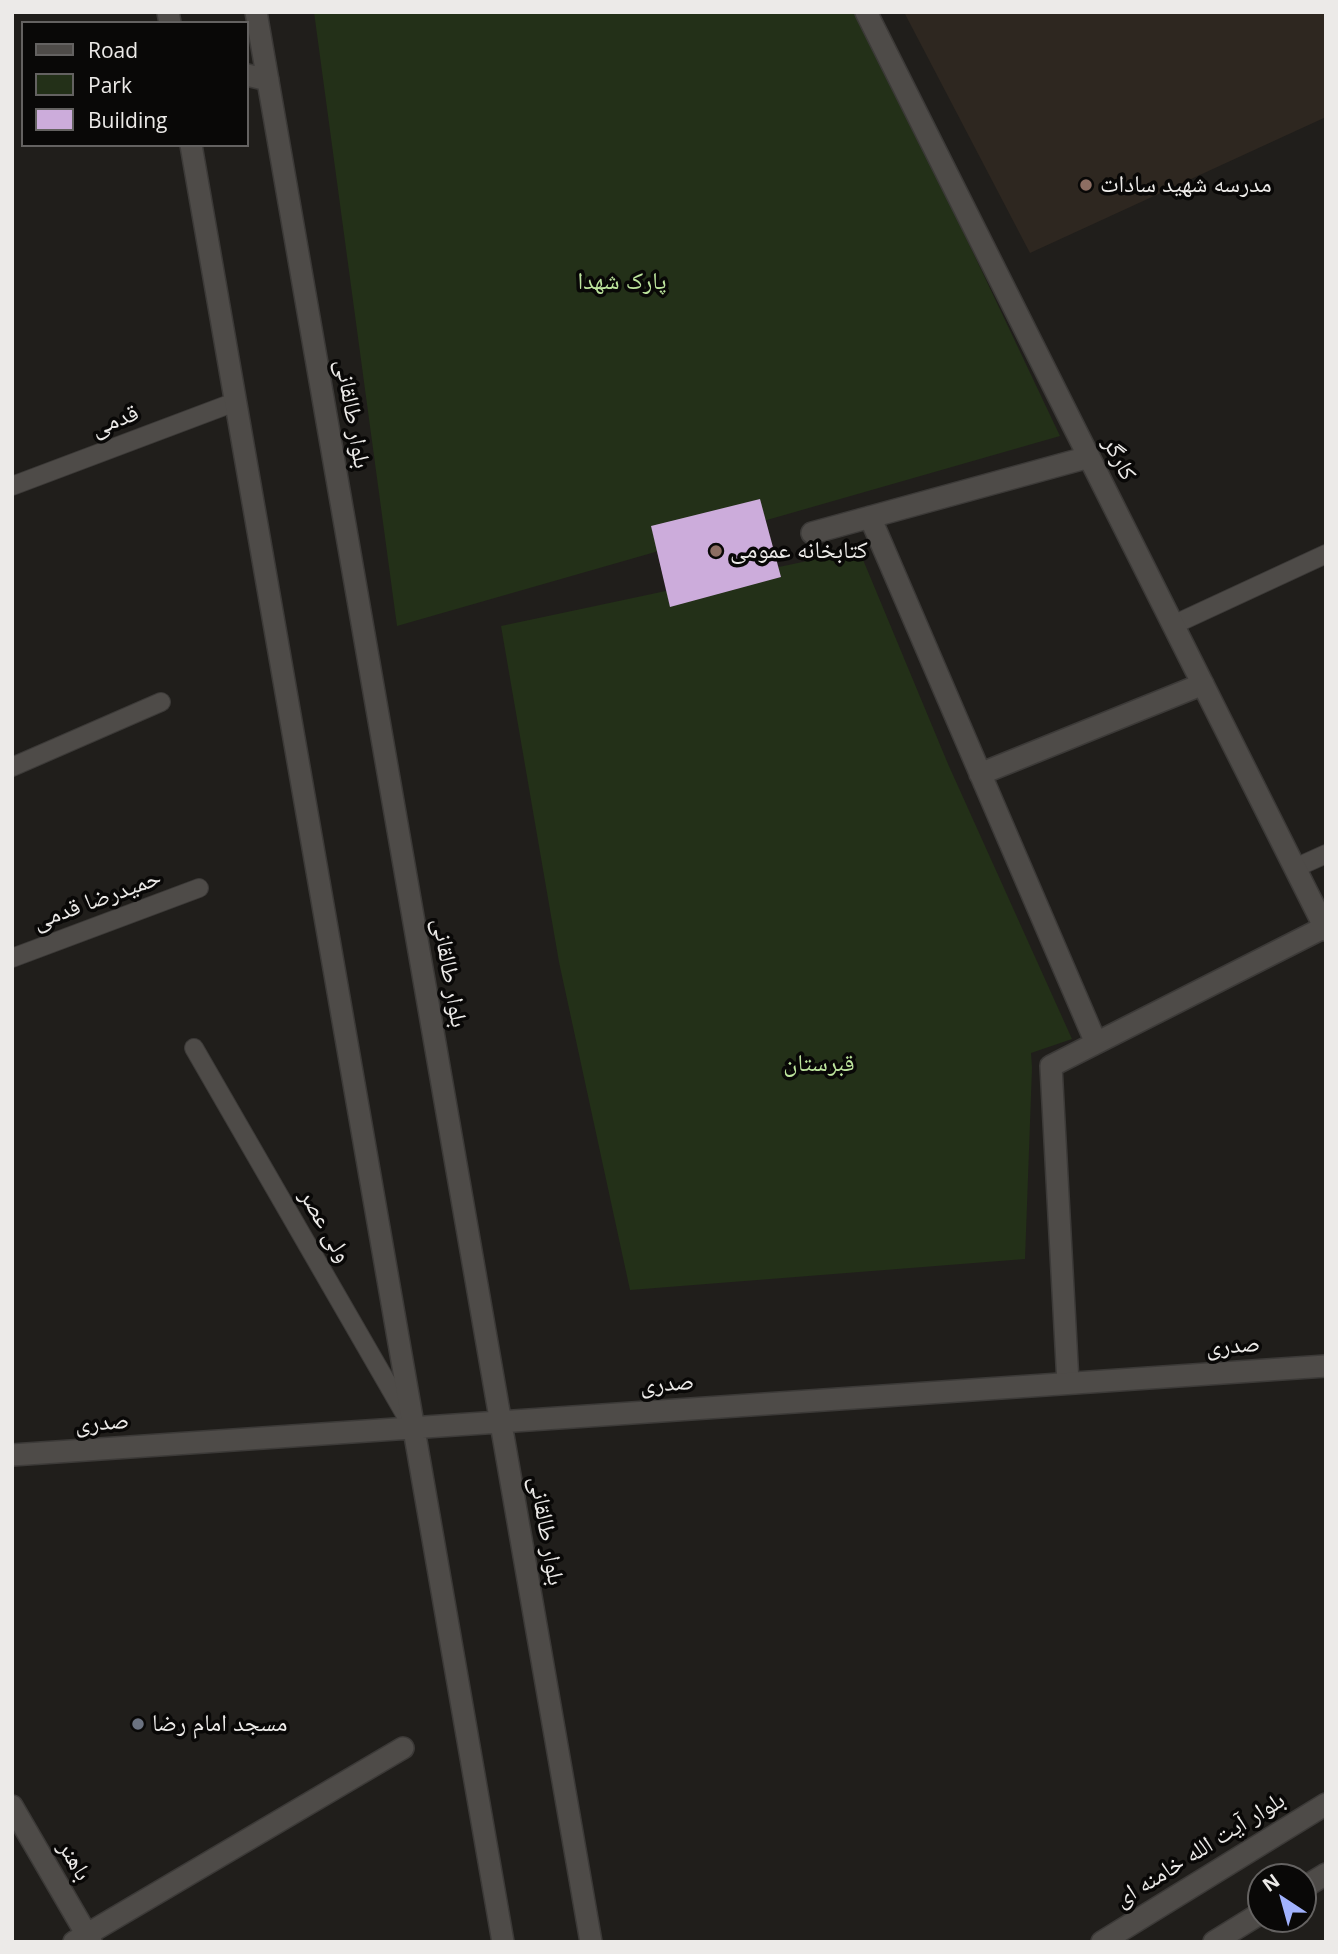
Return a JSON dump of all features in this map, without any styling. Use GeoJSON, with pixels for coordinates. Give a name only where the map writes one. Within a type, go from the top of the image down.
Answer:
{"type":"FeatureCollection","features":[{"type":"Feature","properties":{"kind":"street","name":"بلوار طالقانی"},"geometry":{"type":"LineString","coordinates":[[256,12],[257,78],[500,1422],[591,1942]]}},
{"type":"Feature","properties":{"kind":"street","name":"کارگر"},"geometry":{"type":"LineString","coordinates":[[866,12],[1325,929]]}},
{"type":"Feature","properties":{"kind":"street"},"geometry":{"type":"LineString","coordinates":[[191,147],[503,1942]]}},
{"type":"Feature","properties":{"kind":"street"},"geometry":{"type":"LineString","coordinates":[[812,533],[1089,457]]}},
{"type":"Feature","properties":{"kind":"street"},"geometry":{"type":"LineString","coordinates":[[870,517],[1096,1043]]}},
{"type":"Feature","properties":{"kind":"street"},"geometry":{"type":"LineString","coordinates":[[980,774],[1203,684]]}},
{"type":"Feature","properties":{"kind":"street"},"geometry":{"type":"LineString","coordinates":[[1068,1383],[1051,1066],[1325,929]]}},
{"type":"Feature","properties":{"kind":"street","name":"صدری"},"geometry":{"type":"LineString","coordinates":[[12,1455],[1326,1366]]}},
{"type":"Feature","properties":{"kind":"street"},"geometry":{"type":"LineString","coordinates":[[84,1939],[403,1748]]}},
{"type":"Feature","properties":{"kind":"street","name":"بلوار آیت الله خامنه ای"},"geometry":{"type":"LineString","coordinates":[[1102,1942],[1326,1804]]}},
{"type":"Feature","properties":{"kind":"street","name":"باهنر"},"geometry":{"type":"LineString","coordinates":[[12,1806],[84,1939]]}},
{"type":"Feature","properties":{"kind":"street"},"geometry":{"type":"LineString","coordinates":[[1224,1939],[1247,1923]]}},
{"type":"Feature","properties":{"kind":"lane","name":"قدمی"},"geometry":{"type":"LineString","coordinates":[[12,486],[235,402]]}},
{"type":"Feature","properties":{"kind":"lane"},"geometry":{"type":"LineString","coordinates":[[1173,625],[1326,554]]}},
{"type":"Feature","properties":{"kind":"lane"},"geometry":{"type":"LineString","coordinates":[[12,767],[161,702]]}},
{"type":"Feature","properties":{"kind":"lane"},"geometry":{"type":"LineString","coordinates":[[1295,868],[1326,854]]}},
{"type":"Feature","properties":{"kind":"lane","name":"حمیدرضا قدمی"},"geometry":{"type":"LineString","coordinates":[[12,958],[200,888]]}},
{"type":"Feature","properties":{"kind":"lane","name":"ولی عصر"},"geometry":{"type":"LineString","coordinates":[[194,1048],[414,1428]]}},
{"type":"Feature","properties":{"kind":"shaded area","name":"مدرسه شهید سادات"},"geometry":{"type":"Polygon","coordinates":[[[904,12],[1326,12],[1326,117],[1030,253],[904,12]]]}},
{"type":"Feature","properties":{"kind":"green space","name":"پارک شهدا"},"geometry":{"type":"Polygon","coordinates":[[[314,12],[859,12],[1060,436],[397,626],[314,12]]]}},
{"type":"Feature","properties":{"kind":"green space","name":"قبرستان"},"geometry":{"type":"Polygon","coordinates":[[[859,550],[948,764],[1072,1039],[1031,1053],[1025,1259],[630,1290],[559,962],[501,626],[859,550]]]}},
{"type":"Feature","properties":{"kind":"building","name":"کتابخانه عمومی"},"geometry":{"type":"Polygon","coordinates":[[[760,499],[781,577],[670,607],[651,526],[760,499]]]}},
{"type":"Feature","properties":{"kind":"place","name":"مدرسه شهید سادات"},"geometry":{"type":"Point","coordinates":[1086,185]}},
{"type":"Feature","properties":{"kind":"place","name":"کتابخانه عمومی"},"geometry":{"type":"Point","coordinates":[716,551]}},
{"type":"Feature","properties":{"kind":"place","name":"مسجد امام رضا"},"geometry":{"type":"Point","coordinates":[138,1724]}}]}
